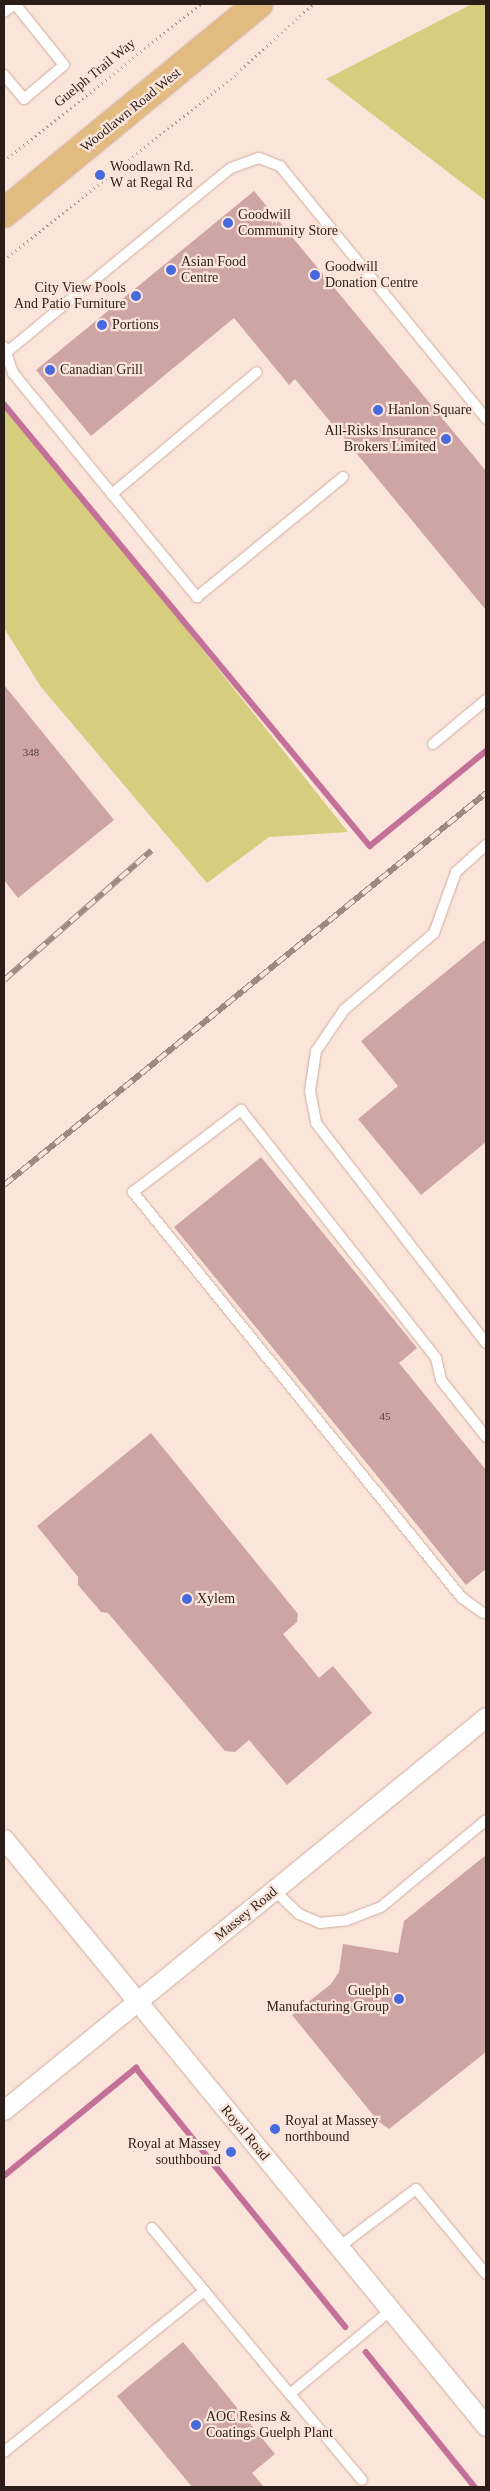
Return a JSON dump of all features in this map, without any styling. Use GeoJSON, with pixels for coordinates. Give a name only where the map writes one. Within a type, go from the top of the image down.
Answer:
{"type":"FeatureCollection","features":[{"type":"Feature","properties":{"kind":"main road","name":"Woodlawn Road West"},"geometry":{"type":"LineString","coordinates":[[4,213],[265,5]]}},
{"type":"Feature","properties":{"kind":"street","name":"Massey Road"},"geometry":{"type":"LineString","coordinates":[[4,2110],[138,2003],[486,1717]]}},
{"type":"Feature","properties":{"kind":"street","name":"Royal Road"},"geometry":{"type":"LineString","coordinates":[[4,1839],[486,2426]]}},
{"type":"Feature","properties":{"kind":"lane"},"geometry":{"type":"LineString","coordinates":[[4,12],[15,4],[64,65],[24,99],[4,75]]}},
{"type":"Feature","properties":{"kind":"lane"},"geometry":{"type":"LineString","coordinates":[[343,478],[198,597],[13,373],[6,348],[231,168],[259,158],[280,166],[486,418]]}},
{"type":"Feature","properties":{"kind":"lane"},"geometry":{"type":"LineString","coordinates":[[112,494],[257,372]]}},
{"type":"Feature","properties":{"kind":"lane"},"geometry":{"type":"LineString","coordinates":[[433,744],[486,700]]}},
{"type":"Feature","properties":{"kind":"lane"},"geometry":{"type":"LineString","coordinates":[[486,845],[456,872],[434,933],[344,1010],[316,1052],[310,1091],[316,1122],[486,1343]]}},
{"type":"Feature","properties":{"kind":"lane"},"geometry":{"type":"LineString","coordinates":[[485,1614],[462,1598],[133,1192],[241,1110],[436,1358],[440,1380],[486,1437]]}},
{"type":"Feature","properties":{"kind":"lane"},"geometry":{"type":"LineString","coordinates":[[274,1891],[299,1914],[320,1923],[347,1920],[381,1907],[486,1820]]}},
{"type":"Feature","properties":{"kind":"lane"},"geometry":{"type":"LineString","coordinates":[[339,2247],[416,2189],[486,2274]]}},
{"type":"Feature","properties":{"kind":"lane"},"geometry":{"type":"LineString","coordinates":[[152,2228],[362,2480]]}},
{"type":"Feature","properties":{"kind":"lane"},"geometry":{"type":"LineString","coordinates":[[4,2452],[204,2291]]}},
{"type":"Feature","properties":{"kind":"lane"},"geometry":{"type":"LineString","coordinates":[[290,2394],[390,2311]]}},
{"type":"Feature","properties":{"kind":"path","name":"Guelph Trail Way"},"geometry":{"type":"LineString","coordinates":[[4,161],[201,4]]}},
{"type":"Feature","properties":{"kind":"path"},"geometry":{"type":"LineString","coordinates":[[4,260],[237,73],[313,4]]}},
{"type":"Feature","properties":{"kind":"shaded area"},"geometry":{"type":"Polygon","coordinates":[[[472,4],[486,4],[486,201],[326,79],[472,4]]]}},
{"type":"Feature","properties":{"kind":"shaded area"},"geometry":{"type":"Polygon","coordinates":[[[4,400],[348,832],[269,837],[207,883],[41,687],[4,628],[4,400]]]}},
{"type":"Feature","properties":{"kind":"building","name":"Hanlon Square"},"geometry":{"type":"Polygon","coordinates":[[[254,191],[486,471],[486,610],[295,379],[289,385],[234,318],[91,436],[36,370],[254,191]]]}},
{"type":"Feature","properties":{"kind":"building"},"geometry":{"type":"Polygon","coordinates":[[[4,685],[114,820],[18,898],[4,880],[4,685]]]}},
{"type":"Feature","properties":{"kind":"building"},"geometry":{"type":"Polygon","coordinates":[[[486,939],[486,1142],[421,1195],[358,1119],[398,1086],[361,1041],[486,939]]]}},
{"type":"Feature","properties":{"kind":"building"},"geometry":{"type":"Polygon","coordinates":[[[261,1157],[417,1348],[399,1363],[486,1470],[486,1569],[466,1585],[174,1227],[261,1157]]]}},
{"type":"Feature","properties":{"kind":"building","name":"Xylem"},"geometry":{"type":"Polygon","coordinates":[[[151,1433],[298,1614],[297,1622],[283,1634],[319,1678],[333,1666],[372,1713],[287,1785],[249,1740],[235,1752],[225,1751],[108,1613],[101,1612],[78,1585],[78,1577],[37,1526],[151,1433]]]}},
{"type":"Feature","properties":{"kind":"building","name":"Guelph Manufacturing Group"},"geometry":{"type":"Polygon","coordinates":[[[486,1855],[486,2052],[389,2129],[378,2121],[292,2015],[331,1984],[339,1972],[343,1944],[398,1953],[404,1921],[486,1855]]]}},
{"type":"Feature","properties":{"kind":"building","name":"AOC Resins & Coatings Guelph Plant"},"geometry":{"type":"Polygon","coordinates":[[[183,2342],[275,2454],[252,2473],[264,2487],[192,2487],[117,2396],[183,2342]]]}},
{"type":"Feature","properties":{"kind":"waterway"},"geometry":{"type":"LineString","coordinates":[[4,404],[370,846],[486,751]]}},
{"type":"Feature","properties":{"kind":"waterway"},"geometry":{"type":"LineString","coordinates":[[4,2176],[136,2068],[346,2327]]}},
{"type":"Feature","properties":{"kind":"waterway"},"geometry":{"type":"LineString","coordinates":[[366,2352],[475,2487]]}},
{"type":"Feature","properties":{"kind":"railway"},"geometry":{"type":"LineString","coordinates":[[4,1185],[486,793]]}},
{"type":"Feature","properties":{"kind":"railway"},"geometry":{"type":"LineString","coordinates":[[4,980],[151,851]]}},
{"type":"Feature","properties":{"kind":"place","name":"Woodlawn Rd. W at Regal Rd"},"geometry":{"type":"Point","coordinates":[100,175]}},
{"type":"Feature","properties":{"kind":"place","name":"Goodwill Community Store"},"geometry":{"type":"Point","coordinates":[228,223]}},
{"type":"Feature","properties":{"kind":"place","name":"Asian Food Centre"},"geometry":{"type":"Point","coordinates":[171,270]}},
{"type":"Feature","properties":{"kind":"place","name":"Goodwill Donation Centre"},"geometry":{"type":"Point","coordinates":[315,275]}},
{"type":"Feature","properties":{"kind":"place","name":"City View Pools And Patio Furniture"},"geometry":{"type":"Point","coordinates":[136,296]}},
{"type":"Feature","properties":{"kind":"place","name":"Portions"},"geometry":{"type":"Point","coordinates":[102,325]}},
{"type":"Feature","properties":{"kind":"place","name":"Canadian Grill"},"geometry":{"type":"Point","coordinates":[50,370]}},
{"type":"Feature","properties":{"kind":"place","name":"Hanlon Square"},"geometry":{"type":"Point","coordinates":[378,410]}},
{"type":"Feature","properties":{"kind":"place","name":"All-Risks Insurance Brokers Limited"},"geometry":{"type":"Point","coordinates":[446,439]}},
{"type":"Feature","properties":{"kind":"place","name":"Xylem"},"geometry":{"type":"Point","coordinates":[187,1599]}},
{"type":"Feature","properties":{"kind":"place","name":"Guelph Manufacturing Group"},"geometry":{"type":"Point","coordinates":[399,1999]}},
{"type":"Feature","properties":{"kind":"place","name":"Royal at Massey northbound"},"geometry":{"type":"Point","coordinates":[275,2129]}},
{"type":"Feature","properties":{"kind":"place","name":"Royal at Massey southbound"},"geometry":{"type":"Point","coordinates":[231,2152]}},
{"type":"Feature","properties":{"kind":"place","name":"AOC Resins & Coatings Guelph Plant"},"geometry":{"type":"Point","coordinates":[196,2425]}}]}
